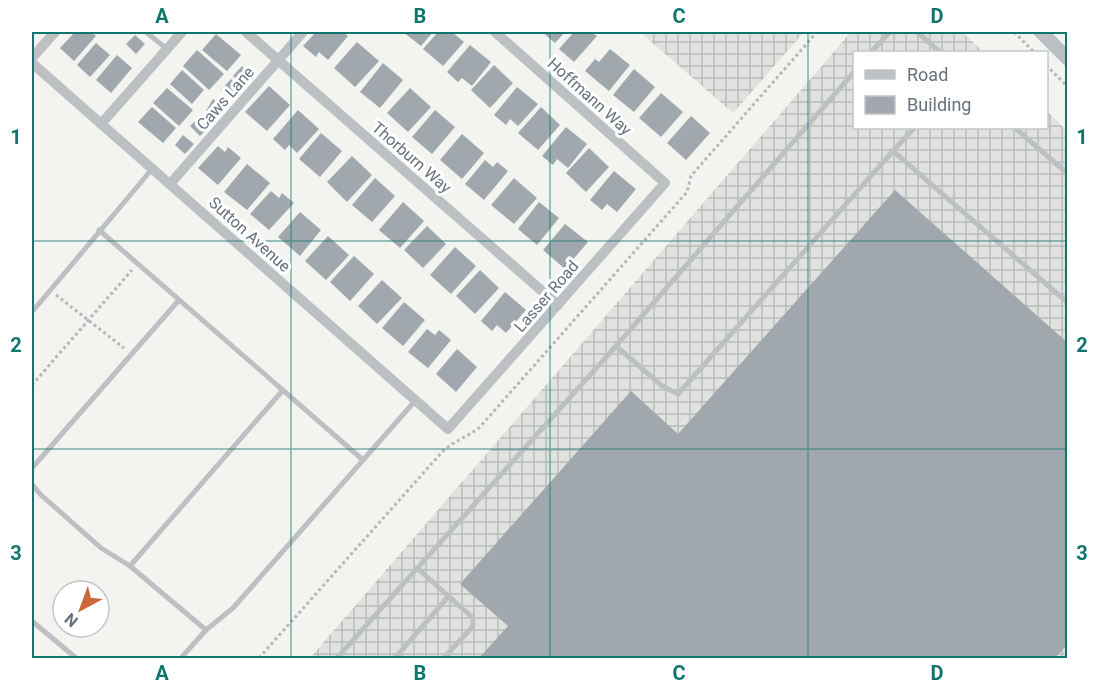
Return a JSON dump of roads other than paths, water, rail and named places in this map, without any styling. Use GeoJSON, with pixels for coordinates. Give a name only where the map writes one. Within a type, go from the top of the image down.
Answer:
{"type":"FeatureCollection","features":[{"type":"Feature","properties":{"kind":"street"},"geometry":{"type":"LineString","coordinates":[[32,58],[55,32]]}},
{"type":"Feature","properties":{"kind":"street"},"geometry":{"type":"LineString","coordinates":[[101,124],[182,32]]}},
{"type":"Feature","properties":{"kind":"street","name":"Thorburn Way"},"geometry":{"type":"LineString","coordinates":[[246,32],[558,305]]}},
{"type":"Feature","properties":{"kind":"street","name":"Caws Lane"},"geometry":{"type":"LineString","coordinates":[[170,184],[303,32]]}},
{"type":"Feature","properties":{"kind":"street","name":"Hoffmann Way"},"geometry":{"type":"LineString","coordinates":[[495,32],[665,183]]}},
{"type":"Feature","properties":{"kind":"street"},"geometry":{"type":"LineString","coordinates":[[1041,32],[1066,54]]}},
{"type":"Feature","properties":{"kind":"street","name":"Sutton Avenue"},"geometry":{"type":"LineString","coordinates":[[32,63],[448,429]]}},
{"type":"Feature","properties":{"kind":"street","name":"Lasser Road"},"geometry":{"type":"LineString","coordinates":[[448,429],[665,183]]}},
{"type":"Feature","properties":{"kind":"lane"},"geometry":{"type":"LineString","coordinates":[[146,32],[167,49]]}},
{"type":"Feature","properties":{"kind":"lane"},"geometry":{"type":"LineString","coordinates":[[872,51],[890,32]]}},
{"type":"Feature","properties":{"kind":"lane"},"geometry":{"type":"LineString","coordinates":[[917,32],[939,51]]}},
{"type":"Feature","properties":{"kind":"lane"},"geometry":{"type":"LineString","coordinates":[[337,658],[616,346],[853,74]]}},
{"type":"Feature","properties":{"kind":"lane"},"geometry":{"type":"LineString","coordinates":[[616,346],[662,386],[678,394],[913,129]]}},
{"type":"Feature","properties":{"kind":"lane"},"geometry":{"type":"LineString","coordinates":[[1016,129],[1068,174]]}},
{"type":"Feature","properties":{"kind":"lane"},"geometry":{"type":"LineString","coordinates":[[893,151],[1068,303]]}},
{"type":"Feature","properties":{"kind":"lane"},"geometry":{"type":"LineString","coordinates":[[32,312],[153,168]]}},
{"type":"Feature","properties":{"kind":"lane"},"geometry":{"type":"LineString","coordinates":[[99,230],[363,460]]}},
{"type":"Feature","properties":{"kind":"lane"},"geometry":{"type":"LineString","coordinates":[[32,468],[179,300]]}},
{"type":"Feature","properties":{"kind":"lane"},"geometry":{"type":"LineString","coordinates":[[130,566],[283,390]]}},
{"type":"Feature","properties":{"kind":"lane"},"geometry":{"type":"LineString","coordinates":[[181,658],[206,630],[233,608],[415,401]]}},
{"type":"Feature","properties":{"kind":"lane"},"geometry":{"type":"LineString","coordinates":[[32,484],[40,494],[101,548],[130,566],[206,630]]}},
{"type":"Feature","properties":{"kind":"lane"},"geometry":{"type":"LineString","coordinates":[[417,568],[473,618],[473,626],[444,658]]}},
{"type":"Feature","properties":{"kind":"lane"},"geometry":{"type":"LineString","coordinates":[[395,658],[448,597]]}},
{"type":"Feature","properties":{"kind":"lane"},"geometry":{"type":"LineString","coordinates":[[32,621],[76,658]]}}]}
